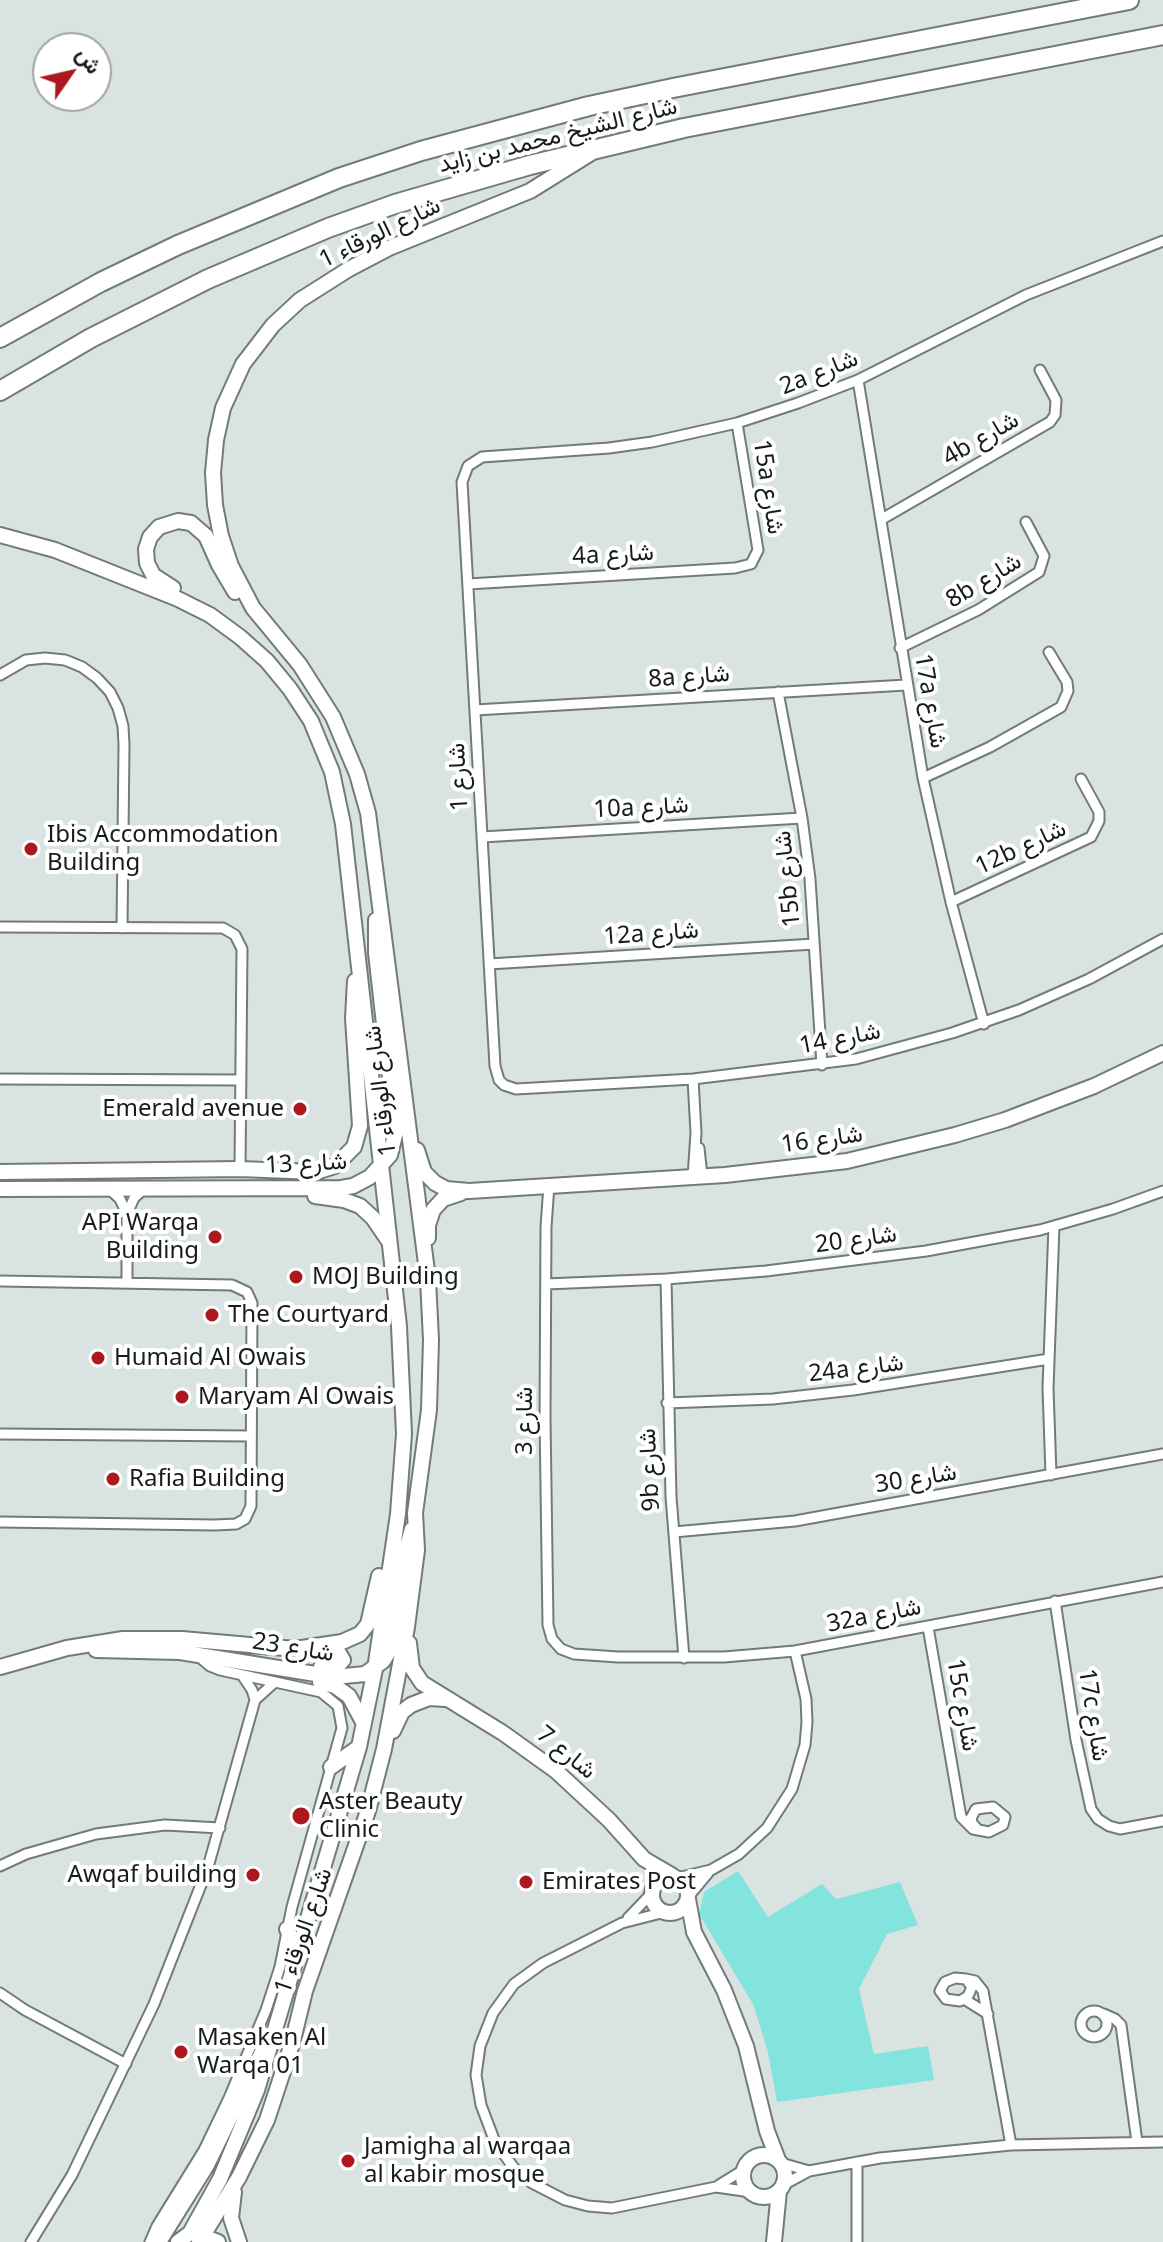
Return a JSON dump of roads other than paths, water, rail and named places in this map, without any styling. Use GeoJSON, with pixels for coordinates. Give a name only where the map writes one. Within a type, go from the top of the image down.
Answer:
{"type":"FeatureCollection","features":[{"type":"Feature","properties":{"kind":"highway"},"geometry":{"type":"LineString","coordinates":[[1073,11],[1089,0]]}},
{"type":"Feature","properties":{"kind":"highway","name":"شارع الشيخ محمد بن زايد"},"geometry":{"type":"LineString","coordinates":[[0,338],[101,282],[191,239],[339,178],[421,151],[533,120],[659,91],[1129,0]]}},
{"type":"Feature","properties":{"kind":"highway","name":"شارع الشيخ محمد بن زايد"},"geometry":{"type":"LineString","coordinates":[[0,391],[149,308],[268,252],[395,204],[520,167],[684,128],[1163,35]]}},
{"type":"Feature","properties":{"kind":"street","name":"شارع الورقاء 1"},"geometry":{"type":"LineString","coordinates":[[192,2239],[239,2177],[274,2100],[305,1991],[359,1840],[384,1749],[407,1627],[417,1550],[415,1522],[429,1410],[431,1340],[428,1279],[414,1189],[380,896],[365,803],[342,736],[312,682],[253,608],[231,566],[215,505],[213,473],[216,440],[223,408],[235,378],[252,350],[293,306],[349,269],[389,248],[530,191],[598,148]]}},
{"type":"Feature","properties":{"kind":"street","name":"2a شارع"},"geometry":{"type":"LineString","coordinates":[[468,466],[482,457],[609,448],[695,434],[737,423],[858,380],[1026,295],[1163,241]]}},
{"type":"Feature","properties":{"kind":"street","name":"4b شارع"},"geometry":{"type":"LineString","coordinates":[[882,519],[1050,422],[1055,415],[1056,400],[1040,370]]}},
{"type":"Feature","properties":{"kind":"street","name":"17a شارع"},"geometry":{"type":"LineString","coordinates":[[858,380],[923,778],[951,902],[984,1024]]}},
{"type":"Feature","properties":{"kind":"street","name":"15a شارع"},"geometry":{"type":"LineString","coordinates":[[737,423],[758,550],[756,558]]}},
{"type":"Feature","properties":{"kind":"street","name":"شارع 1"},"geometry":{"type":"LineString","coordinates":[[468,466],[462,482],[489,964],[495,1066],[504,1085]]}},
{"type":"Feature","properties":{"kind":"street"},"geometry":{"type":"LineString","coordinates":[[227,627],[201,605],[153,575],[147,563],[146,549],[150,537],[159,527],[171,521],[185,521],[202,530],[228,581],[253,608]]}},
{"type":"Feature","properties":{"kind":"street","name":"8b شارع"},"geometry":{"type":"LineString","coordinates":[[900,648],[978,610],[1039,572],[1043,565],[1042,550],[1026,522]]}},
{"type":"Feature","properties":{"kind":"street","name":"شارع الورقاء 1"},"geometry":{"type":"LineString","coordinates":[[0,535],[55,550],[194,606],[254,649],[290,689],[311,721],[326,755],[341,808],[391,1243],[401,1340],[403,1405],[398,1514],[375,1669],[359,1747],[251,2106],[192,2239]]}},
{"type":"Feature","properties":{"kind":"street","name":"4a شارع"},"geometry":{"type":"LineString","coordinates":[[468,584],[735,568],[751,564],[756,558]]}},
{"type":"Feature","properties":{"kind":"street"},"geometry":{"type":"LineString","coordinates":[[923,778],[990,747],[1061,707],[1068,691],[1067,682],[1049,652]]}},
{"type":"Feature","properties":{"kind":"street"},"geometry":{"type":"LineString","coordinates":[[0,675],[26,660],[65,660],[97,678],[110,692],[118,708],[124,745],[122,928]]}},
{"type":"Feature","properties":{"kind":"street","name":"8a شارع"},"geometry":{"type":"LineString","coordinates":[[475,710],[906,685]]}},
{"type":"Feature","properties":{"kind":"street","name":"15b شارع"},"geometry":{"type":"LineString","coordinates":[[778,692],[802,818],[822,1065]]}},
{"type":"Feature","properties":{"kind":"street","name":"12b شارع"},"geometry":{"type":"LineString","coordinates":[[951,902],[1091,837],[1099,821],[1099,812],[1081,779]]}},
{"type":"Feature","properties":{"kind":"street","name":"10a شارع"},"geometry":{"type":"LineString","coordinates":[[482,837],[802,818]]}},
{"type":"Feature","properties":{"kind":"street","name":"شارع 13"},"geometry":{"type":"LineString","coordinates":[[0,1189],[347,1187],[370,1177],[381,1168],[393,1147],[396,1131],[375,942],[380,896]]}},
{"type":"Feature","properties":{"kind":"street"},"geometry":{"type":"LineString","coordinates":[[0,927],[223,928],[235,935],[242,949],[240,1169]]}},
{"type":"Feature","properties":{"kind":"street","name":"شارع 14"},"geometry":{"type":"LineString","coordinates":[[504,1085],[516,1089],[693,1079],[856,1059],[984,1024],[1089,979],[1163,939]]}},
{"type":"Feature","properties":{"kind":"street","name":"12a شارع"},"geometry":{"type":"LineString","coordinates":[[489,964],[814,944]]}},
{"type":"Feature","properties":{"kind":"street","name":"شارع 13"},"geometry":{"type":"LineString","coordinates":[[0,1172],[323,1171],[341,1163],[354,1147],[360,1126],[353,1018],[358,957]]}},
{"type":"Feature","properties":{"kind":"street","name":"شارع 16"},"geometry":{"type":"LineString","coordinates":[[408,1123],[422,1167],[430,1179],[446,1189],[469,1191],[698,1176],[858,1159],[955,1135],[1060,1101],[1163,1053]]}},
{"type":"Feature","properties":{"kind":"street"},"geometry":{"type":"LineString","coordinates":[[0,1079],[241,1080]]}},
{"type":"Feature","properties":{"kind":"street"},"geometry":{"type":"LineString","coordinates":[[693,1079],[698,1176]]}},
{"type":"Feature","properties":{"kind":"street","name":"شارع 3"},"geometry":{"type":"LineString","coordinates":[[545,1186],[548,1630],[557,1646],[570,1653],[588,1655]]}},
{"type":"Feature","properties":{"kind":"street"},"geometry":{"type":"LineString","coordinates":[[127,1282],[127,1214],[134,1198],[147,1187]]}},
{"type":"Feature","properties":{"kind":"street"},"geometry":{"type":"LineString","coordinates":[[108,1188],[120,1199],[127,1214]]}},
{"type":"Feature","properties":{"kind":"street"},"geometry":{"type":"LineString","coordinates":[[292,1188],[360,1206],[391,1243]]}},
{"type":"Feature","properties":{"kind":"street","name":"شارع 16"},"geometry":{"type":"LineString","coordinates":[[428,1279],[430,1214],[443,1199],[469,1191]]}},
{"type":"Feature","properties":{"kind":"street","name":"شارع 20"},"geometry":{"type":"LineString","coordinates":[[546,1284],[666,1279],[862,1260],[990,1240],[1054,1226],[1163,1191]]}},
{"type":"Feature","properties":{"kind":"street"},"geometry":{"type":"LineString","coordinates":[[1051,1475],[1049,1359],[1054,1226]]}},
{"type":"Feature","properties":{"kind":"street","name":"9b شارع"},"geometry":{"type":"LineString","coordinates":[[666,1279],[667,1403],[684,1658]]}},
{"type":"Feature","properties":{"kind":"street"},"geometry":{"type":"LineString","coordinates":[[0,1281],[232,1285],[247,1292],[252,1303],[251,1506],[245,1519],[236,1524],[0,1522]]}},
{"type":"Feature","properties":{"kind":"street","name":"24a شارع"},"geometry":{"type":"LineString","coordinates":[[667,1403],[773,1399],[853,1390],[1049,1359]]}},
{"type":"Feature","properties":{"kind":"street"},"geometry":{"type":"LineString","coordinates":[[0,1434],[251,1436]]}},
{"type":"Feature","properties":{"kind":"street","name":"شارع 30"},"geometry":{"type":"LineString","coordinates":[[674,1532],[795,1521],[1163,1454]]}},
{"type":"Feature","properties":{"kind":"street","name":"شارع 23"},"geometry":{"type":"LineString","coordinates":[[0,1667],[103,1641],[162,1638],[308,1649],[354,1638],[365,1630],[373,1612],[385,1546],[398,1514]]}},
{"type":"Feature","properties":{"kind":"street"},"geometry":{"type":"LineString","coordinates":[[375,1669],[388,1655],[393,1640],[406,1550],[415,1522]]}},
{"type":"Feature","properties":{"kind":"street","name":"32a شارع"},"geometry":{"type":"LineString","coordinates":[[588,1655],[684,1658],[795,1651],[1163,1582]]}},
{"type":"Feature","properties":{"kind":"street","name":"17c شارع"},"geometry":{"type":"LineString","coordinates":[[1055,1601],[1076,1740],[1091,1809],[1098,1819],[1109,1826],[1131,1828],[1163,1821]]}},
{"type":"Feature","properties":{"kind":"street","name":"شارع 7"},"geometry":{"type":"LineString","coordinates":[[407,1627],[415,1673],[427,1687],[503,1733],[556,1771],[609,1820],[644,1859],[675,1877]]}},
{"type":"Feature","properties":{"kind":"street","name":"15c شارع"},"geometry":{"type":"LineString","coordinates":[[928,1627],[961,1817],[968,1826],[978,1830]]}},
{"type":"Feature","properties":{"kind":"street"},"geometry":{"type":"LineString","coordinates":[[229,1660],[272,1661],[333,1669],[343,1660],[341,1654],[334,1650],[306,1654],[278,1649]]}},
{"type":"Feature","properties":{"kind":"street","name":"شارع 23"},"geometry":{"type":"LineString","coordinates":[[47,1654],[131,1650],[197,1655],[342,1678],[375,1669]]}},
{"type":"Feature","properties":{"kind":"street"},"geometry":{"type":"LineString","coordinates":[[622,1923],[651,1893],[659,1880],[711,1870],[739,1854],[774,1819],[792,1789],[805,1745],[807,1722],[802,1676],[795,1651]]}},
{"type":"Feature","properties":{"kind":"street"},"geometry":{"type":"LineString","coordinates":[[150,2242],[200,2158],[229,2098],[276,1979],[342,1728],[338,1706],[316,1690],[214,1669],[197,1655]]}},
{"type":"Feature","properties":{"kind":"street"},"geometry":{"type":"LineString","coordinates":[[293,1671],[345,1692],[356,1705],[364,1724]]}},
{"type":"Feature","properties":{"kind":"street"},"geometry":{"type":"LineString","coordinates":[[31,2242],[72,2175],[180,1943],[220,1828],[255,1700],[242,1675]]}},
{"type":"Feature","properties":{"kind":"street"},"geometry":{"type":"LineString","coordinates":[[255,1700],[275,1682]]}},
{"type":"Feature","properties":{"kind":"street"},"geometry":{"type":"LineString","coordinates":[[384,1749],[406,1708],[423,1700],[446,1699]]}},
{"type":"Feature","properties":{"kind":"street"},"geometry":{"type":"LineString","coordinates":[[331,1767],[359,1747]]}},
{"type":"Feature","properties":{"kind":"street"},"geometry":{"type":"LineString","coordinates":[[956,1790],[967,1802],[999,1809],[1005,1821],[994,1830],[978,1830],[971,1818],[980,1807]]}},
{"type":"Feature","properties":{"kind":"street"},"geometry":{"type":"LineString","coordinates":[[0,1866],[26,1854],[96,1834],[165,1825],[220,1828]]}},
{"type":"Feature","properties":{"kind":"street","name":"شارع 7"},"geometry":{"type":"LineString","coordinates":[[644,1859],[651,1893]]}},
{"type":"Feature","properties":{"kind":"street"},"geometry":{"type":"LineString","coordinates":[[711,1870],[680,1910],[622,1923],[533,1969],[514,1984],[499,2003],[483,2035],[476,2070],[478,2093],[487,2125],[506,2160],[543,2190],[577,2203],[600,2207],[624,2207],[716,2187],[767,2196],[809,2171],[896,2156],[1011,2145],[1163,2142]]}},
{"type":"Feature","properties":{"kind":"street"},"geometry":{"type":"LineString","coordinates":[[675,1877],[687,1888],[694,1932],[716,1972],[739,2027],[765,2124],[784,2172],[774,2242]]}},
{"type":"Feature","properties":{"kind":"street"},"geometry":{"type":"LineString","coordinates":[[651,1893],[656,1907],[694,1932]]}},
{"type":"Feature","properties":{"kind":"street"},"geometry":{"type":"LineString","coordinates":[[287,1929],[298,1952]]}},
{"type":"Feature","properties":{"kind":"street"},"geometry":{"type":"LineString","coordinates":[[966,1979],[971,1992],[964,1999],[946,1999],[940,1991],[949,1980],[966,1979],[975,1981],[983,1991],[1011,2145]]}},
{"type":"Feature","properties":{"kind":"street"},"geometry":{"type":"LineString","coordinates":[[0,1993],[25,2010],[126,2064]]}},
{"type":"Feature","properties":{"kind":"street"},"geometry":{"type":"LineString","coordinates":[[964,1999],[988,2014]]}},
{"type":"Feature","properties":{"kind":"street"},"geometry":{"type":"LineString","coordinates":[[159,2242],[207,2165],[280,2013]]}},
{"type":"Feature","properties":{"kind":"street"},"geometry":{"type":"LineString","coordinates":[[1124,2053],[1115,2041],[1103,2035],[1087,2035],[1080,2029],[1088,2014],[1104,2014],[1121,2025],[1137,2142]]}},
{"type":"Feature","properties":{"kind":"street"},"geometry":{"type":"LineString","coordinates":[[1103,2035],[1109,2027],[1104,2014]]}},
{"type":"Feature","properties":{"kind":"street"},"geometry":{"type":"LineString","coordinates":[[765,2124],[761,2145],[750,2163],[745,2184],[775,2222]]}},
{"type":"Feature","properties":{"kind":"street"},"geometry":{"type":"LineString","coordinates":[[716,2187],[750,2163],[769,2156],[809,2171]]}},
{"type":"Feature","properties":{"kind":"street"},"geometry":{"type":"LineString","coordinates":[[857,2162],[857,2242]]}},
{"type":"Feature","properties":{"kind":"street"},"geometry":{"type":"LineString","coordinates":[[239,2177],[231,2209],[239,2242]]}},
{"type":"Feature","properties":{"kind":"street"},"geometry":{"type":"LineString","coordinates":[[192,2239],[218,2242]]}},
{"type":"Feature","properties":{"kind":"place","name":"Ibis Accommodation Building"},"geometry":{"type":"Point","coordinates":[31,849]}},
{"type":"Feature","properties":{"kind":"place","name":"Emerald avenue"},"geometry":{"type":"Point","coordinates":[300,1109]}},
{"type":"Feature","properties":{"kind":"place","name":"API Warqa Building"},"geometry":{"type":"Point","coordinates":[215,1237]}},
{"type":"Feature","properties":{"kind":"place","name":"MOJ Building"},"geometry":{"type":"Point","coordinates":[296,1277]}},
{"type":"Feature","properties":{"kind":"place","name":"The Courtyard"},"geometry":{"type":"Point","coordinates":[212,1315]}},
{"type":"Feature","properties":{"kind":"place","name":"Humaid Al Owais"},"geometry":{"type":"Point","coordinates":[98,1358]}},
{"type":"Feature","properties":{"kind":"place","name":"Maryam Al Owais"},"geometry":{"type":"Point","coordinates":[182,1397]}},
{"type":"Feature","properties":{"kind":"place","name":"Rafia Building"},"geometry":{"type":"Point","coordinates":[113,1479]}},
{"type":"Feature","properties":{"kind":"place","name":"Aster Beauty Clinic"},"geometry":{"type":"Point","coordinates":[301,1816]}},
{"type":"Feature","properties":{"kind":"place","name":"Awqaf building"},"geometry":{"type":"Point","coordinates":[253,1875]}},
{"type":"Feature","properties":{"kind":"place","name":"Emirates Post"},"geometry":{"type":"Point","coordinates":[526,1882]}},
{"type":"Feature","properties":{"kind":"place","name":"Masaken Al Warqa 01"},"geometry":{"type":"Point","coordinates":[181,2052]}},
{"type":"Feature","properties":{"kind":"place","name":"Jamigha al warqaa al kabir mosque"},"geometry":{"type":"Point","coordinates":[348,2161]}}]}
